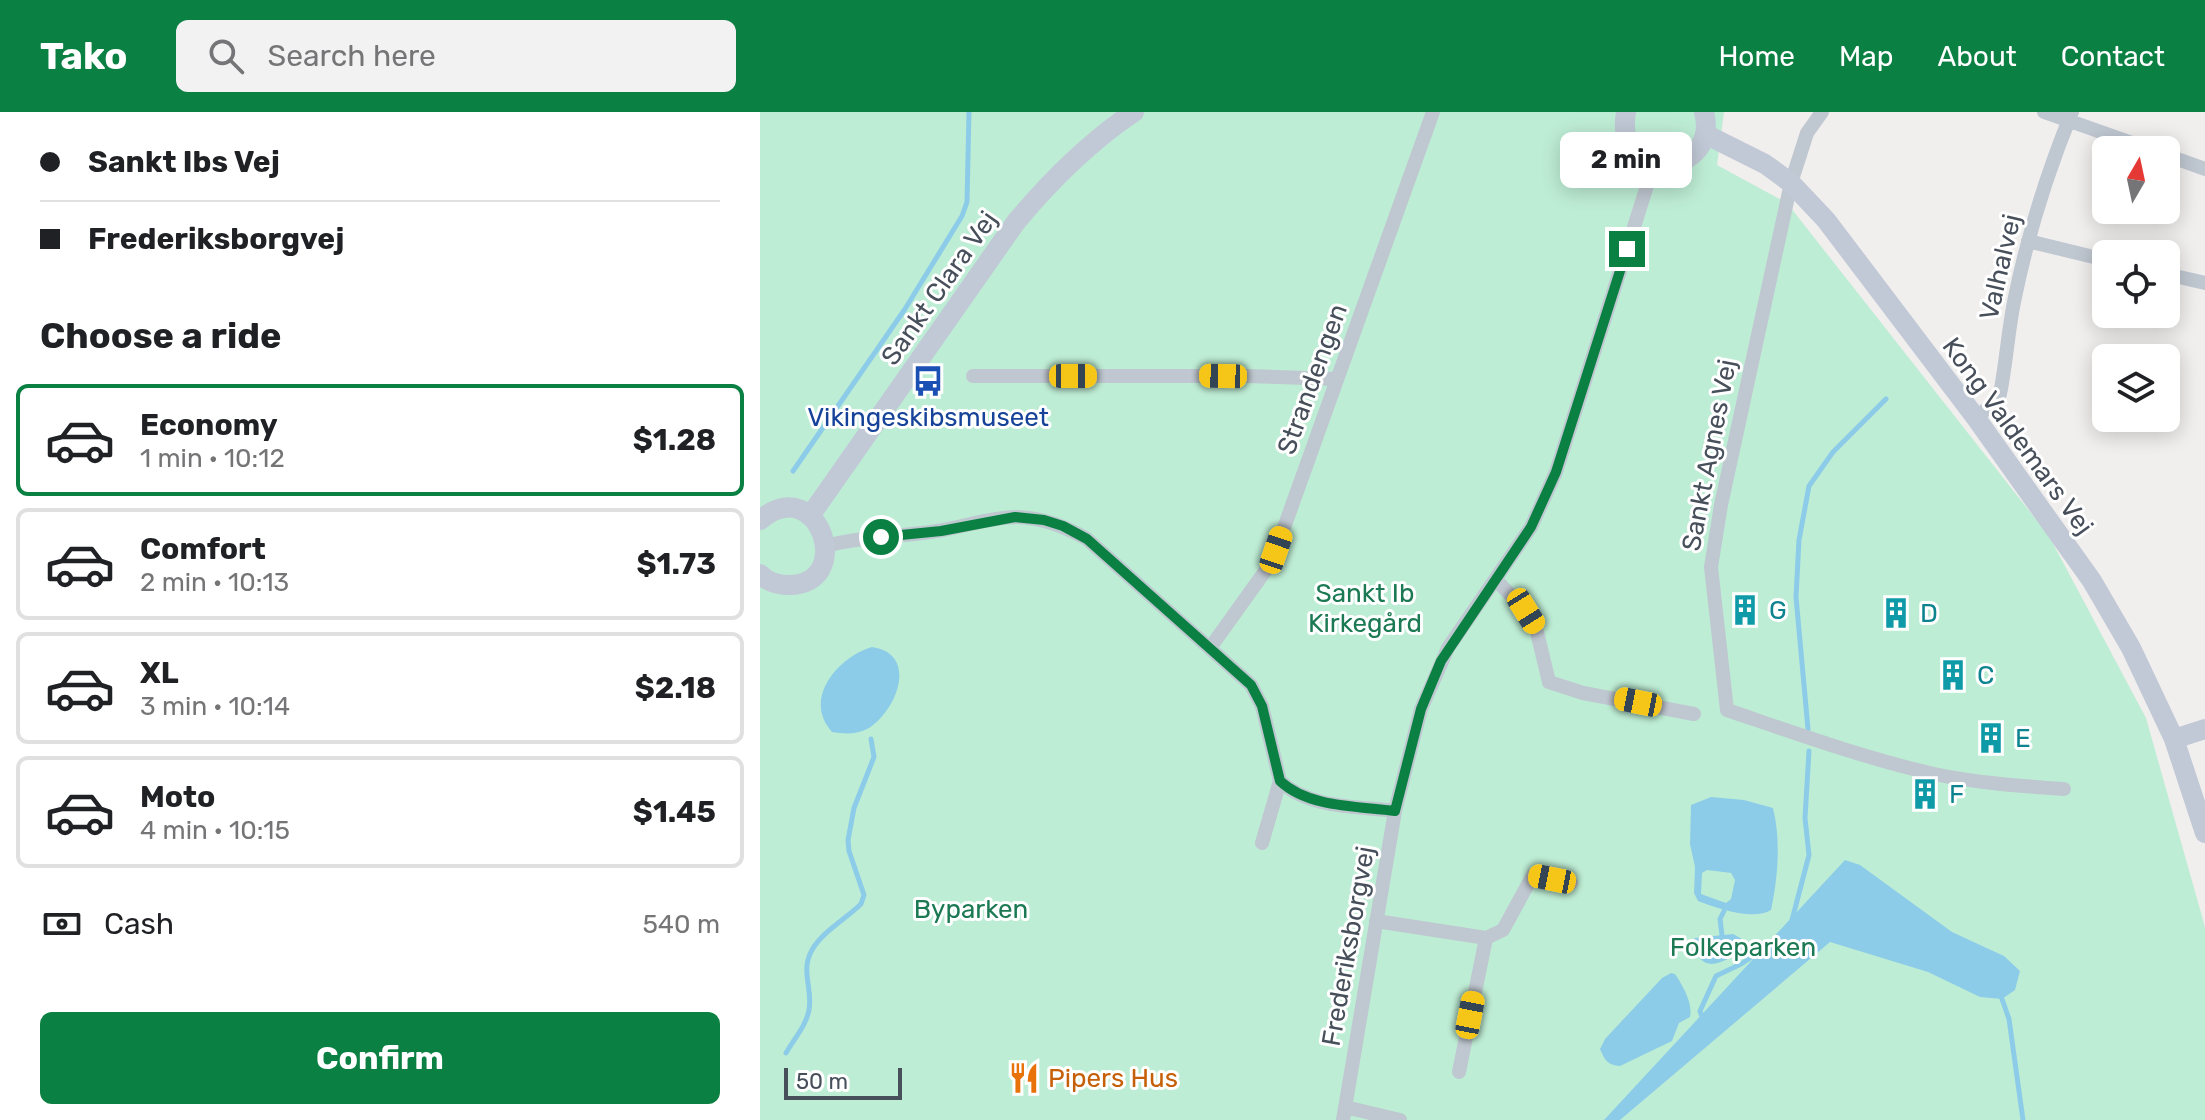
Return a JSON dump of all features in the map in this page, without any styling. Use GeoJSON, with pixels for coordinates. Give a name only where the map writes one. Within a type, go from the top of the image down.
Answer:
{"type":"FeatureCollection","features":[{"type":"Feature","properties":{"kind":"main road","name":"Sankt Clara Vej"},"geometry":{"type":"LineString","coordinates":[[810,516],[1016,222],[1053,178],[1102,133],[1134,112]]}},
{"type":"Feature","properties":{"kind":"main road"},"geometry":{"type":"LineString","coordinates":[[1624,112],[1626,139],[1642,159],[1667,166],[1680,163],[1700,146],[1705,134],[1704,112]]}},
{"type":"Feature","properties":{"kind":"main road","name":"Kong Valdemars Vej"},"geometry":{"type":"LineString","coordinates":[[1705,134],[1765,164],[1791,183],[1826,220],[1976,418],[2092,581],[2131,648],[2174,739],[2205,833]]}},
{"type":"Feature","properties":{"kind":"main road"},"geometry":{"type":"LineString","coordinates":[[760,520],[778,509],[789,508],[810,516],[824,534],[826,546],[821,567],[805,582],[779,585],[761,580]]}},
{"type":"Feature","properties":{"kind":"main road"},"geometry":{"type":"LineString","coordinates":[[2174,739],[2205,729]]}},
{"type":"Feature","properties":{"kind":"street","name":"Strandengen"},"geometry":{"type":"LineString","coordinates":[[1210,648],[1268,567],[1276,550],[1433,112]]}},
{"type":"Feature","properties":{"kind":"street","name":"Sankt Agnes Vej"},"geometry":{"type":"LineString","coordinates":[[1822,112],[1807,133],[1791,183],[1721,505],[1711,567],[1727,710],[1820,742],[1932,773],[2004,785],[2064,789]]}},
{"type":"Feature","properties":{"kind":"street"},"geometry":{"type":"LineString","coordinates":[[2044,112],[2070,116],[2118,136]]}},
{"type":"Feature","properties":{"kind":"street","name":"Valhalvej"},"geometry":{"type":"LineString","coordinates":[[1976,418],[2000,394],[2014,302],[2028,241],[2070,116]]}},
{"type":"Feature","properties":{"kind":"street"},"geometry":{"type":"LineString","coordinates":[[2180,160],[2205,169]]}},
{"type":"Feature","properties":{"kind":"street","name":"Frederiksborgvej"},"geometry":{"type":"LineString","coordinates":[[1344,1113],[1395,811],[1421,709],[1441,661],[1531,527],[1556,472],[1654,164]]}},
{"type":"Feature","properties":{"kind":"street"},"geometry":{"type":"LineString","coordinates":[[2028,241],[2092,257]]}},
{"type":"Feature","properties":{"kind":"street"},"geometry":{"type":"LineString","coordinates":[[2180,277],[2205,283]]}},
{"type":"Feature","properties":{"kind":"street"},"geometry":{"type":"LineString","coordinates":[[973,376],[1337,379]]}},
{"type":"Feature","properties":{"kind":"street"},"geometry":{"type":"LineString","coordinates":[[826,546],[848,540],[927,533],[1015,517],[1044,520],[1087,539],[1251,685],[1262,706],[1280,781],[1262,843]]}},
{"type":"Feature","properties":{"kind":"street"},"geometry":{"type":"LineString","coordinates":[[1496,580],[1526,611],[1536,628],[1549,682],[1583,693],[1694,714]]}},
{"type":"Feature","properties":{"kind":"street"},"geometry":{"type":"LineString","coordinates":[[1280,781],[1298,795],[1318,801],[1395,811]]}},
{"type":"Feature","properties":{"kind":"street"},"geometry":{"type":"LineString","coordinates":[[1376,921],[1486,938],[1503,930],[1533,875],[1571,883]]}},
{"type":"Feature","properties":{"kind":"street"},"geometry":{"type":"LineString","coordinates":[[1459,1072],[1486,938]]}},
{"type":"Feature","properties":{"kind":"street"},"geometry":{"type":"LineString","coordinates":[[1344,1113],[1400,1120]]}},
{"type":"Feature","properties":{"kind":"green space"},"geometry":{"type":"Polygon","coordinates":[[[760,112],[1724,112],[1717,165],[1787,203],[2049,536],[2146,718],[2205,927],[2205,1120],[760,1120],[760,112]]]}},
{"type":"Feature","properties":{"kind":"water"},"geometry":{"type":"Polygon","coordinates":[[[872,647],[887,652],[895,660],[899,683],[895,696],[888,709],[869,728],[855,733],[832,732],[821,706],[828,681],[847,660],[872,647]]]}},
{"type":"Feature","properties":{"kind":"water"},"geometry":{"type":"Polygon","coordinates":[[[1711,797],[1744,800],[1773,808],[1778,859],[1771,910],[1745,914],[1698,901],[1694,893],[1695,867],[1690,844],[1691,805],[1711,797]],[[1707,870],[1702,873],[1701,894],[1726,903],[1731,899],[1735,880],[1731,873],[1707,870]]]}},
{"type":"Feature","properties":{"kind":"water"},"geometry":{"type":"Polygon","coordinates":[[[1845,860],[1860,865],[1952,932],[2004,956],[2020,971],[2015,990],[2002,999],[1980,997],[1928,972],[1830,942],[1620,1120],[1604,1120],[1845,860]]]}},
{"type":"Feature","properties":{"kind":"water"},"geometry":{"type":"Polygon","coordinates":[[[1733,934],[1742,939],[1741,950],[1718,963],[1705,963],[1700,959],[1692,941],[1695,938],[1733,934]]]}},
{"type":"Feature","properties":{"kind":"water"},"geometry":{"type":"Polygon","coordinates":[[[1675,974],[1687,995],[1690,1017],[1679,1023],[1672,1041],[1620,1066],[1609,1063],[1600,1049],[1605,1039],[1662,978],[1675,974]]]}},
{"type":"Feature","properties":{"kind":"waterway"},"geometry":{"type":"LineString","coordinates":[[793,471],[905,309],[962,216],[967,202],[969,112]]}},
{"type":"Feature","properties":{"kind":"waterway"},"geometry":{"type":"LineString","coordinates":[[1808,729],[1796,597],[1799,540],[1809,486],[1833,452],[1886,399]]}},
{"type":"Feature","properties":{"kind":"waterway"},"geometry":{"type":"LineString","coordinates":[[786,1053],[803,1027],[809,1010],[807,965],[812,950],[828,931],[861,904],[864,895],[848,840],[854,808],[874,757],[871,739]]}},
{"type":"Feature","properties":{"kind":"waterway"},"geometry":{"type":"LineString","coordinates":[[1791,924],[1809,855],[1805,818],[1809,751]]}},
{"type":"Feature","properties":{"kind":"waterway"},"geometry":{"type":"LineString","coordinates":[[1722,935],[1720,919],[1724,911]]}},
{"type":"Feature","properties":{"kind":"waterway"},"geometry":{"type":"LineString","coordinates":[[1703,1019],[1700,1011],[1716,976],[1767,947]]}},
{"type":"Feature","properties":{"kind":"waterway"},"geometry":{"type":"LineString","coordinates":[[2002,999],[2009,1019],[2023,1120]]}},
{"type":"Feature","properties":{"kind":"place","name":"Vikingeskibsmuseet"},"geometry":{"type":"Point","coordinates":[928,381]}},
{"type":"Feature","properties":{"kind":"place","name":"G"},"geometry":{"type":"Point","coordinates":[1745,610]}},
{"type":"Feature","properties":{"kind":"place","name":"D"},"geometry":{"type":"Point","coordinates":[1896,613]}},
{"type":"Feature","properties":{"kind":"place","name":"C"},"geometry":{"type":"Point","coordinates":[1953,675]}},
{"type":"Feature","properties":{"kind":"place","name":"E"},"geometry":{"type":"Point","coordinates":[1991,738]}},
{"type":"Feature","properties":{"kind":"place","name":"F"},"geometry":{"type":"Point","coordinates":[1925,794]}},
{"type":"Feature","properties":{"kind":"place","name":"Pipers Hus"},"geometry":{"type":"Point","coordinates":[1024,1078]}},
{"type":"Feature","properties":{"kind":"route"},"geometry":{"type":"LineString","coordinates":[[881,537],[941,531],[1015,517],[1063,526],[1087,539],[1251,685],[1262,706],[1280,781],[1288,789],[1318,801],[1395,811],[1421,709],[1441,661],[1540,511],[1556,472],[1627,249]]}},
{"type":"Feature","properties":{"kind":"park label","name":"Sankt Ib Kirkegård"},"geometry":{"type":"Point","coordinates":[1365,608]}},
{"type":"Feature","properties":{"kind":"park label","name":"Byparken"},"geometry":{"type":"Point","coordinates":[971,909]}},
{"type":"Feature","properties":{"kind":"park label","name":"Folkeparken"},"geometry":{"type":"Point","coordinates":[1743,947]}}]}
